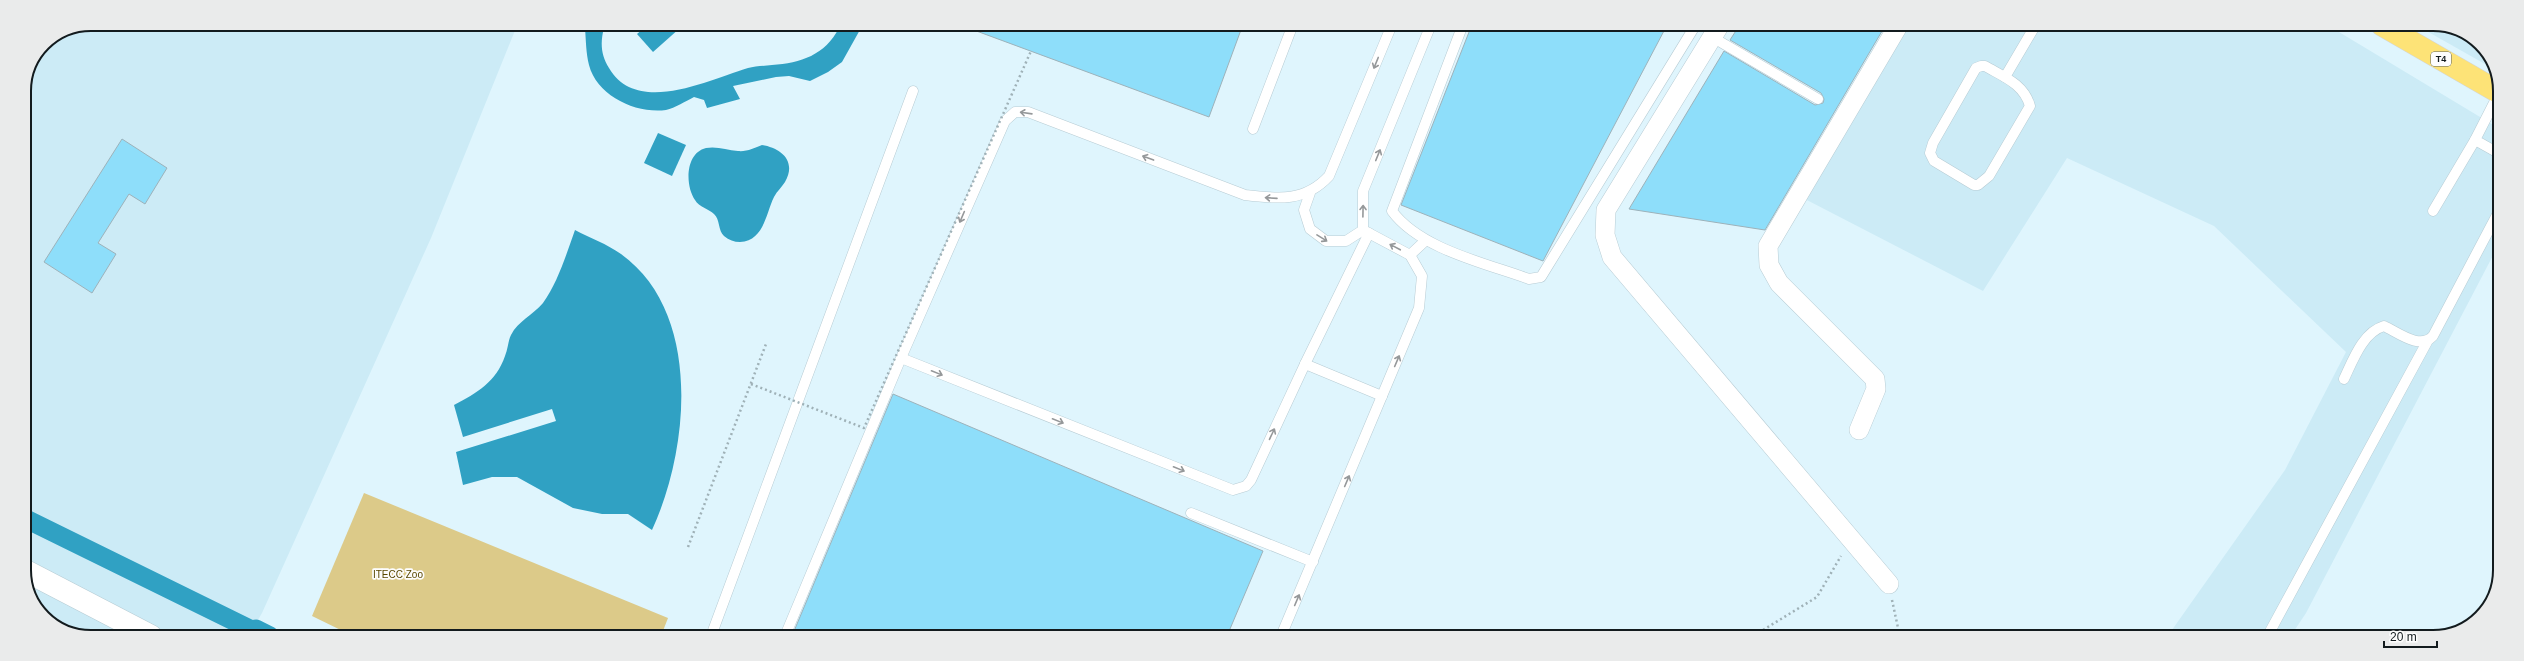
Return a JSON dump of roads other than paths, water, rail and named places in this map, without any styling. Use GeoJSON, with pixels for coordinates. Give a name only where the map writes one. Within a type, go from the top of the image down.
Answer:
{"type":"FeatureCollection","features":[{"type":"Feature","properties":{"kind":"main road","name":"T4"},"geometry":{"type":"LineString","coordinates":[[2392,31],[2493,89]]}},
{"type":"Feature","properties":{"kind":"street"},"geometry":{"type":"LineString","coordinates":[[1859,430],[1876,389],[1876,379],[1779,283],[1770,265],[1768,246],[1895,31]]}},
{"type":"Feature","properties":{"kind":"street"},"geometry":{"type":"LineString","coordinates":[[1715,32],[1606,210],[1605,235],[1612,257],[1888,584]]}},
{"type":"Feature","properties":{"kind":"street"},"geometry":{"type":"LineString","coordinates":[[32,581],[138,630]]}},
{"type":"Feature","properties":{"kind":"lane"},"geometry":{"type":"LineString","coordinates":[[1253,129],[1290,31]]}},
{"type":"Feature","properties":{"kind":"lane"},"geometry":{"type":"LineString","coordinates":[[1366,231],[1346,241],[1326,242],[1310,229],[1304,210],[1310,193],[1329,176],[1389,31]]}},
{"type":"Feature","properties":{"kind":"lane"},"geometry":{"type":"LineString","coordinates":[[901,358],[1233,490],[1246,486],[1251,480],[1366,231],[1363,191],[1428,31]]}},
{"type":"Feature","properties":{"kind":"lane"},"geometry":{"type":"LineString","coordinates":[[1460,31],[1392,211],[1402,225],[1425,241],[1529,279],[1541,277],[1692,31]]}},
{"type":"Feature","properties":{"kind":"lane"},"geometry":{"type":"LineString","coordinates":[[2005,77],[2032,31]]}},
{"type":"Feature","properties":{"kind":"lane"},"geometry":{"type":"LineString","coordinates":[[1715,32],[1818,99]]}},
{"type":"Feature","properties":{"kind":"lane"},"geometry":{"type":"LineString","coordinates":[[1985,66],[2005,77],[2021,88],[2027,95],[2030,106],[1990,176],[1983,184],[1974,185],[1934,161],[1930,153],[1933,143],[1976,68],[1985,66]]}},
{"type":"Feature","properties":{"kind":"lane"},"geometry":{"type":"LineString","coordinates":[[713,630],[913,91]]}},
{"type":"Feature","properties":{"kind":"lane"},"geometry":{"type":"LineString","coordinates":[[2433,211],[2493,106]]}},
{"type":"Feature","properties":{"kind":"lane"},"geometry":{"type":"LineString","coordinates":[[788,630],[901,358],[984,166],[1005,121],[1015,112],[1028,112],[1246,195],[1274,199],[1310,193]]}},
{"type":"Feature","properties":{"kind":"lane"},"geometry":{"type":"LineString","coordinates":[[2475,140],[2493,150]]}},
{"type":"Feature","properties":{"kind":"lane"},"geometry":{"type":"LineString","coordinates":[[2271,630],[2427,342],[2433,336],[2465,278],[2493,223]]}},
{"type":"Feature","properties":{"kind":"lane"},"geometry":{"type":"LineString","coordinates":[[1285,630],[1419,308],[1422,276],[1410,255],[1366,231]]}},
{"type":"Feature","properties":{"kind":"lane"},"geometry":{"type":"LineString","coordinates":[[1410,255],[1425,241]]}},
{"type":"Feature","properties":{"kind":"lane"},"geometry":{"type":"LineString","coordinates":[[2344,379],[2357,353],[2375,328],[2384,326],[2420,343],[2427,342]]}},
{"type":"Feature","properties":{"kind":"lane"},"geometry":{"type":"LineString","coordinates":[[1305,364],[1382,396]]}},
{"type":"Feature","properties":{"kind":"lane"},"geometry":{"type":"LineString","coordinates":[[1191,513],[1313,562]]}},
{"type":"Feature","properties":{"kind":"water"},"geometry":{"type":"Polygon","coordinates":[[[585,31],[603,31],[602,39],[603,54],[609,68],[621,82],[637,90],[655,92],[694,86],[751,67],[783,64],[802,60],[811,56],[827,45],[837,31],[859,31],[842,62],[828,72],[810,81],[789,76],[776,77],[733,86],[740,99],[707,108],[704,100],[694,97],[666,110],[642,109],[619,101],[600,86],[593,76],[589,65],[585,31]]]}},
{"type":"Feature","properties":{"kind":"water"},"geometry":{"type":"Polygon","coordinates":[[[640,31],[677,31],[653,52],[637,34],[640,31]]]}},
{"type":"Feature","properties":{"kind":"water"},"geometry":{"type":"Polygon","coordinates":[[[658,133],[686,145],[672,176],[644,163],[658,133]]]}},
{"type":"Feature","properties":{"kind":"water"},"geometry":{"type":"Polygon","coordinates":[[[762,145],[781,152],[788,162],[788,175],[785,182],[774,197],[759,232],[748,240],[740,242],[734,241],[728,239],[722,234],[716,216],[695,200],[690,187],[689,179],[691,163],[694,156],[699,151],[706,148],[741,151],[750,150],[762,145]]]}},
{"type":"Feature","properties":{"kind":"water"},"geometry":{"type":"Polygon","coordinates":[[[575,230],[616,250],[647,280],[666,311],[677,346],[681,384],[680,423],[674,461],[665,498],[652,530],[628,514],[602,514],[573,508],[517,477],[492,477],[463,485],[456,452],[556,421],[552,409],[463,437],[454,405],[485,386],[496,373],[505,356],[510,337],[514,330],[543,303],[553,286],[575,230]]]}},
{"type":"Feature","properties":{"kind":"waterway"},"geometry":{"type":"LineString","coordinates":[[31,521],[252,630]]}},
{"type":"Feature","properties":{"kind":"waterway"},"geometry":{"type":"LineString","coordinates":[[252,630],[258,630]]}},
{"type":"Feature","properties":{"kind":"park label","name":"ITECC Zoo"},"geometry":{"type":"Point","coordinates":[398,574]}}]}
